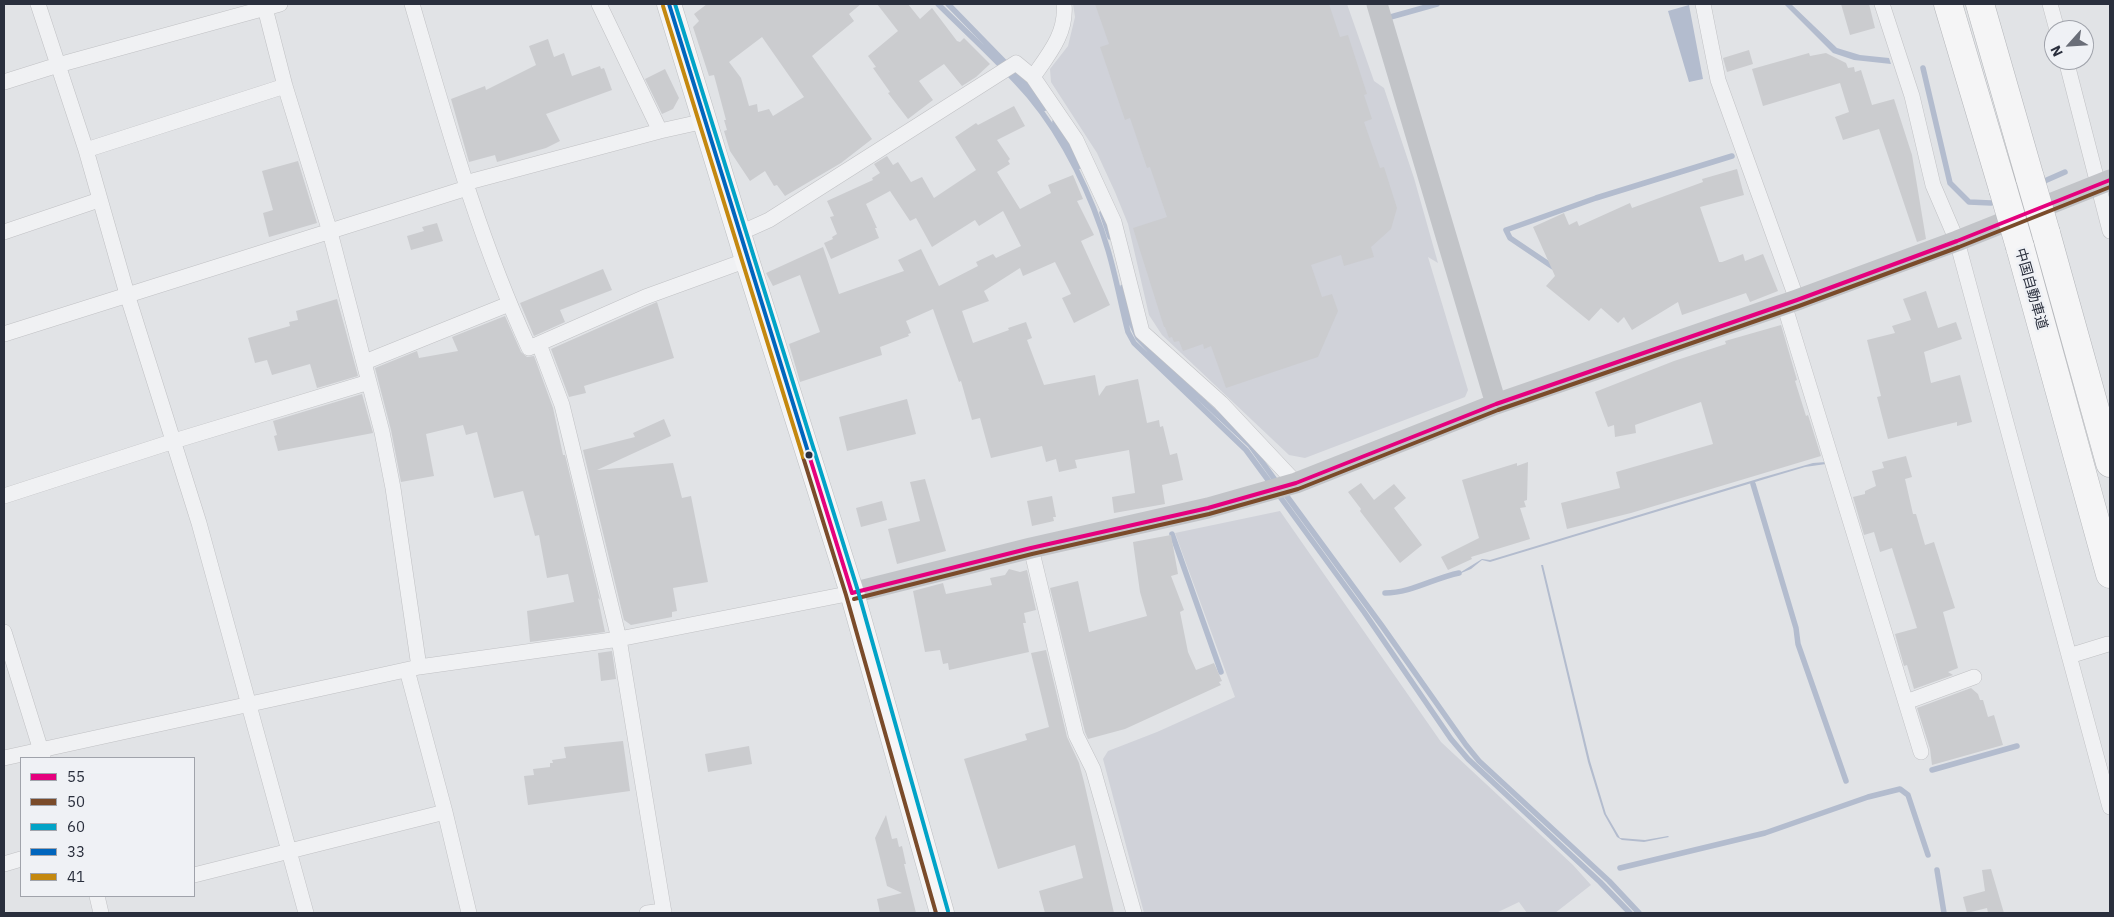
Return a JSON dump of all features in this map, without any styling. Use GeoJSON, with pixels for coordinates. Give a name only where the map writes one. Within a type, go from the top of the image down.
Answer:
{"type":"FeatureCollection","features":[{"type":"Feature","properties":{"kind":"highway","name":"中国自動車道"},"geometry":{"type":"LineString","coordinates":[[1948,4],[2020,247],[2110,574]]}},
{"type":"Feature","properties":{"kind":"highway"},"geometry":{"type":"LineString","coordinates":[[1980,4],[2110,463]]}},
{"type":"Feature","properties":{"kind":"main road"},"geometry":{"type":"LineString","coordinates":[[669,4],[852,593],[942,913]]}},
{"type":"Feature","properties":{"kind":"street"},"geometry":{"type":"LineString","coordinates":[[38,4],[86,150],[99,200],[199,523],[306,913]]}},
{"type":"Feature","properties":{"kind":"street"},"geometry":{"type":"LineString","coordinates":[[4,82],[58,65],[280,4]]}},
{"type":"Feature","properties":{"kind":"street"},"geometry":{"type":"LineString","coordinates":[[412,4],[466,185],[509,304],[529,348],[645,297],[747,260]]}},
{"type":"Feature","properties":{"kind":"street"},"geometry":{"type":"LineString","coordinates":[[599,4],[660,131]]}},
{"type":"Feature","properties":{"kind":"street"},"geometry":{"type":"LineString","coordinates":[[1033,76],[1058,42],[1065,14],[1064,4]]}},
{"type":"Feature","properties":{"kind":"street"},"geometry":{"type":"LineString","coordinates":[[1377,4],[1496,404]]}},
{"type":"Feature","properties":{"kind":"street"},"geometry":{"type":"LineString","coordinates":[[1703,4],[1718,80],[1790,302],[1921,752]]}},
{"type":"Feature","properties":{"kind":"street"},"geometry":{"type":"LineString","coordinates":[[1882,4],[1912,96],[1933,185],[1957,241],[2110,807]]}},
{"type":"Feature","properties":{"kind":"street"},"geometry":{"type":"LineString","coordinates":[[2050,4],[2055,20]]}},
{"type":"Feature","properties":{"kind":"street"},"geometry":{"type":"LineString","coordinates":[[265,8],[285,86],[330,232],[382,432],[393,488],[413,668],[469,913]]}},
{"type":"Feature","properties":{"kind":"street"},"geometry":{"type":"LineString","coordinates":[[740,233],[769,220],[1016,63],[1033,76],[1076,140],[1114,222],[1142,332],[1221,403],[1296,483]]}},
{"type":"Feature","properties":{"kind":"street"},"geometry":{"type":"LineString","coordinates":[[2069,70],[2104,183],[2110,232]]}},
{"type":"Feature","properties":{"kind":"street"},"geometry":{"type":"LineString","coordinates":[[86,150],[285,86]]}},
{"type":"Feature","properties":{"kind":"street"},"geometry":{"type":"LineString","coordinates":[[4,334],[330,232],[466,185],[660,131],[705,121]]}},
{"type":"Feature","properties":{"kind":"street"},"geometry":{"type":"LineString","coordinates":[[4,758],[42,754],[413,668],[619,639],[852,593],[1031,548],[1199,511],[1252,497],[1296,483],[1496,404],[1790,302],[1957,241],[2104,183]]}},
{"type":"Feature","properties":{"kind":"street"},"geometry":{"type":"LineString","coordinates":[[4,232],[99,200]]}},
{"type":"Feature","properties":{"kind":"street"},"geometry":{"type":"LineString","coordinates":[[365,362],[509,304]]}},
{"type":"Feature","properties":{"kind":"street"},"geometry":{"type":"LineString","coordinates":[[539,344],[562,405],[619,639],[664,912],[647,913]]}},
{"type":"Feature","properties":{"kind":"street"},"geometry":{"type":"LineString","coordinates":[[4,496],[174,441],[369,382]]}},
{"type":"Feature","properties":{"kind":"street"},"geometry":{"type":"LineString","coordinates":[[1031,548],[1076,735],[1093,769],[1134,913]]}},
{"type":"Feature","properties":{"kind":"street"},"geometry":{"type":"LineString","coordinates":[[4,632],[42,754]]}},
{"type":"Feature","properties":{"kind":"street"},"geometry":{"type":"LineString","coordinates":[[2069,656],[2108,644]]}},
{"type":"Feature","properties":{"kind":"street"},"geometry":{"type":"LineString","coordinates":[[1906,702],[1974,677]]}},
{"type":"Feature","properties":{"kind":"street"},"geometry":{"type":"LineString","coordinates":[[195,874],[445,812]]}},
{"type":"Feature","properties":{"kind":"street"},"geometry":{"type":"LineString","coordinates":[[4,864],[20,858]]}},
{"type":"Feature","properties":{"kind":"street"},"geometry":{"type":"LineString","coordinates":[[100,913],[101,897]]}},
{"type":"Feature","properties":{"kind":"shaded area"},"geometry":{"type":"Polygon","coordinates":[[[1073,4],[1347,4],[1374,81],[1384,88],[1414,178],[1438,263],[1428,257],[1468,390],[1465,397],[1305,458],[1289,455],[1162,335],[1149,315],[1128,224],[1115,192],[1097,153],[1051,82],[1050,69],[1068,46],[1075,17],[1073,4]]]}},
{"type":"Feature","properties":{"kind":"shaded area"},"geometry":{"type":"Polygon","coordinates":[[[1280,511],[1441,742],[1573,865],[1591,885],[1555,913],[1527,913],[1519,902],[1496,913],[1144,913],[1103,759],[1108,751],[1157,732],[1235,697],[1175,533],[1280,511]]]}},
{"type":"Feature","properties":{"kind":"water"},"geometry":{"type":"Polygon","coordinates":[[[1784,4],[1791,4],[1837,48],[1860,55],[1889,58],[1891,64],[1854,60],[1833,53],[1784,4]]]}},
{"type":"Feature","properties":{"kind":"water"},"geometry":{"type":"Polygon","coordinates":[[[1689,5],[1703,79],[1689,82],[1668,11],[1689,5]]]}},
{"type":"Feature","properties":{"kind":"water"},"geometry":{"type":"Polygon","coordinates":[[[1826,462],[1826,464],[1805,467],[1490,562],[1482,560],[1471,569],[1454,576],[1453,573],[1461,572],[1482,559],[1490,560],[1764,477],[1813,463],[1826,462]]]}},
{"type":"Feature","properties":{"kind":"water"},"geometry":{"type":"Polygon","coordinates":[[[1541,565],[1543,565],[1590,761],[1606,814],[1620,838],[1645,840],[1669,837],[1644,842],[1622,840],[1617,837],[1604,814],[1588,762],[1541,565]]]}},
{"type":"Feature","properties":{"kind":"building"},"geometry":{"type":"Polygon","coordinates":[[[707,4],[861,4],[849,14],[854,21],[812,56],[872,139],[841,163],[785,196],[777,185],[774,186],[765,171],[750,181],[730,151],[724,131],[727,130],[724,120],[726,120],[714,75],[709,76],[693,27],[699,21],[694,14],[707,4]],[[762,37],[729,62],[741,78],[749,106],[757,104],[758,112],[769,109],[773,116],[804,97],[762,37]]]}},
{"type":"Feature","properties":{"kind":"building"},"geometry":{"type":"Polygon","coordinates":[[[877,4],[908,4],[920,19],[932,8],[957,41],[960,42],[964,38],[990,64],[976,77],[962,86],[944,64],[919,81],[933,100],[908,119],[888,93],[890,92],[873,68],[876,67],[868,56],[898,31],[877,4]]]}},
{"type":"Feature","properties":{"kind":"building"},"geometry":{"type":"Polygon","coordinates":[[[1095,4],[1329,4],[1340,37],[1348,35],[1367,94],[1364,95],[1372,119],[1364,122],[1380,168],[1384,167],[1397,208],[1391,229],[1371,247],[1374,257],[1344,266],[1341,255],[1311,265],[1322,297],[1332,294],[1338,311],[1318,357],[1226,388],[1211,346],[1204,349],[1203,344],[1183,351],[1179,341],[1174,342],[1172,337],[1169,338],[1133,228],[1167,217],[1150,167],[1147,168],[1130,118],[1125,120],[1100,47],[1109,44],[1095,4]]]}},
{"type":"Feature","properties":{"kind":"building"},"geometry":{"type":"Polygon","coordinates":[[[1841,4],[1869,4],[1875,28],[1850,35],[1841,4]]]}},
{"type":"Feature","properties":{"kind":"building"},"geometry":{"type":"Polygon","coordinates":[[[548,39],[554,57],[564,53],[572,76],[600,66],[601,69],[604,68],[612,90],[546,114],[560,141],[546,148],[497,162],[495,155],[469,162],[451,99],[485,86],[486,90],[536,65],[529,46],[548,39]]]}},
{"type":"Feature","properties":{"kind":"building"},"geometry":{"type":"Polygon","coordinates":[[[1749,50],[1753,64],[1727,72],[1723,58],[1749,50]]]}},
{"type":"Feature","properties":{"kind":"building"},"geometry":{"type":"Polygon","coordinates":[[[1809,53],[1810,56],[1826,53],[1846,63],[1848,68],[1854,67],[1855,72],[1861,70],[1872,105],[1894,99],[1912,155],[1926,239],[1917,242],[1879,129],[1843,140],[1835,117],[1849,112],[1840,83],[1763,106],[1752,69],[1809,53]]]}},
{"type":"Feature","properties":{"kind":"building"},"geometry":{"type":"Polygon","coordinates":[[[665,69],[679,98],[673,109],[662,114],[645,79],[665,69]]]}},
{"type":"Feature","properties":{"kind":"building"},"geometry":{"type":"Polygon","coordinates":[[[1014,106],[1025,126],[997,140],[1010,159],[1008,161],[1010,164],[997,172],[1020,209],[1051,193],[1048,185],[1073,175],[1083,199],[1077,201],[1094,235],[1081,241],[1110,305],[1074,323],[1062,298],[1071,294],[1055,262],[1023,276],[1020,268],[984,291],[989,301],[962,311],[973,343],[1026,322],[1032,338],[1027,340],[1044,385],[1095,375],[1099,396],[1106,386],[1138,379],[1147,423],[1159,420],[1160,427],[1163,426],[1170,455],[1177,453],[1183,480],[1162,485],[1165,504],[1114,513],[1112,497],[1135,493],[1129,450],[1075,460],[1077,468],[1059,472],[1056,459],[1046,462],[1042,446],[991,458],[980,418],[972,420],[961,381],[959,382],[933,309],[906,321],[911,333],[908,334],[909,336],[880,347],[882,355],[800,382],[789,344],[820,332],[800,275],[773,286],[766,273],[823,247],[839,294],[904,271],[898,260],[921,249],[939,286],[978,266],[976,262],[993,254],[996,258],[1021,246],[1003,211],[979,226],[975,220],[932,247],[916,218],[910,221],[890,191],[866,204],[877,228],[875,228],[879,238],[831,259],[824,243],[833,239],[832,237],[837,234],[830,217],[834,216],[827,201],[873,180],[872,178],[880,173],[874,164],[887,156],[893,165],[898,162],[911,182],[922,177],[934,198],[976,170],[955,137],[976,123],[978,125],[1014,106]]]}},
{"type":"Feature","properties":{"kind":"building"},"geometry":{"type":"Polygon","coordinates":[[[298,161],[317,223],[269,237],[263,213],[273,210],[262,171],[298,161]]]}},
{"type":"Feature","properties":{"kind":"building"},"geometry":{"type":"Polygon","coordinates":[[[1737,169],[1744,195],[1700,207],[1719,262],[1743,254],[1745,261],[1763,254],[1778,291],[1750,302],[1746,293],[1682,315],[1678,302],[1632,330],[1624,317],[1618,323],[1601,308],[1589,321],[1546,286],[1555,276],[1533,227],[1564,213],[1569,225],[1577,221],[1579,226],[1630,203],[1632,208],[1703,182],[1702,179],[1737,169]]]}},
{"type":"Feature","properties":{"kind":"building"},"geometry":{"type":"Polygon","coordinates":[[[437,223],[443,241],[411,250],[407,236],[424,231],[422,227],[437,223]]]}},
{"type":"Feature","properties":{"kind":"building"},"geometry":{"type":"Polygon","coordinates":[[[603,269],[612,290],[560,310],[565,322],[534,336],[520,303],[603,269]]]}},
{"type":"Feature","properties":{"kind":"building"},"geometry":{"type":"Polygon","coordinates":[[[1926,291],[1938,328],[1956,322],[1962,339],[1924,352],[1931,383],[1960,375],[1972,422],[1957,426],[1957,422],[1888,439],[1877,397],[1881,396],[1867,340],[1895,333],[1892,326],[1911,320],[1903,299],[1926,291]]]}},
{"type":"Feature","properties":{"kind":"building"},"geometry":{"type":"Polygon","coordinates":[[[337,299],[358,376],[317,388],[310,364],[272,375],[267,360],[255,363],[248,338],[290,326],[289,322],[298,320],[296,311],[337,299]]]}},
{"type":"Feature","properties":{"kind":"building"},"geometry":{"type":"Polygon","coordinates":[[[657,302],[674,358],[584,386],[586,393],[569,397],[551,349],[657,302]]]}},
{"type":"Feature","properties":{"kind":"building"},"geometry":{"type":"Polygon","coordinates":[[[505,316],[521,352],[527,357],[534,356],[553,408],[600,600],[598,598],[605,632],[530,642],[527,611],[574,602],[568,574],[547,578],[539,535],[535,536],[523,491],[494,498],[477,432],[466,435],[463,425],[426,434],[434,476],[401,482],[391,430],[375,368],[417,351],[419,358],[458,351],[452,337],[505,316]]]}},
{"type":"Feature","properties":{"kind":"building"},"geometry":{"type":"Polygon","coordinates":[[[1781,325],[1797,380],[1795,381],[1821,456],[1631,513],[1567,529],[1561,503],[1620,488],[1616,472],[1713,444],[1701,402],[1635,425],[1636,433],[1615,437],[1614,425],[1608,427],[1595,392],[1674,361],[1726,344],[1725,341],[1781,325]]]}},
{"type":"Feature","properties":{"kind":"building"},"geometry":{"type":"Polygon","coordinates":[[[362,394],[373,433],[278,451],[274,436],[277,435],[273,421],[362,394]]]}},
{"type":"Feature","properties":{"kind":"building"},"geometry":{"type":"Polygon","coordinates":[[[907,399],[916,434],[847,451],[839,417],[907,399]]]}},
{"type":"Feature","properties":{"kind":"building"},"geometry":{"type":"Polygon","coordinates":[[[664,419],[671,436],[597,470],[673,463],[682,498],[691,496],[708,582],[673,588],[677,611],[672,612],[672,617],[631,625],[624,620],[583,450],[635,437],[633,433],[664,419]]]}},
{"type":"Feature","properties":{"kind":"building"},"geometry":{"type":"Polygon","coordinates":[[[1906,456],[1912,477],[1905,479],[1913,514],[1916,514],[1925,545],[1934,542],[1955,608],[1943,612],[1958,668],[1948,672],[1953,675],[1914,689],[1907,665],[1904,666],[1895,634],[1917,628],[1892,548],[1880,552],[1874,532],[1864,535],[1853,497],[1865,494],[1865,491],[1876,486],[1872,471],[1884,468],[1882,462],[1906,456]]]}},
{"type":"Feature","properties":{"kind":"building"},"geometry":{"type":"Polygon","coordinates":[[[1528,462],[1527,500],[1524,501],[1526,507],[1520,508],[1530,539],[1471,557],[1472,559],[1448,570],[1441,557],[1479,538],[1462,480],[1517,463],[1517,466],[1528,462]]]}},
{"type":"Feature","properties":{"kind":"building"},"geometry":{"type":"Polygon","coordinates":[[[925,479],[946,551],[897,564],[888,529],[920,521],[910,482],[925,479]]]}},
{"type":"Feature","properties":{"kind":"building"},"geometry":{"type":"Polygon","coordinates":[[[1361,483],[1374,500],[1394,484],[1406,498],[1394,508],[1422,545],[1400,563],[1360,511],[1361,509],[1348,492],[1361,483]]]}},
{"type":"Feature","properties":{"kind":"building"},"geometry":{"type":"Polygon","coordinates":[[[1052,496],[1056,517],[1053,517],[1054,521],[1032,526],[1027,501],[1052,496]]]}},
{"type":"Feature","properties":{"kind":"building"},"geometry":{"type":"Polygon","coordinates":[[[882,501],[887,520],[861,527],[856,508],[882,501]]]}},
{"type":"Feature","properties":{"kind":"building"},"geometry":{"type":"Polygon","coordinates":[[[1171,535],[1178,574],[1171,576],[1184,610],[1180,612],[1188,652],[1196,670],[1214,663],[1222,681],[1219,682],[1221,685],[1125,729],[1088,739],[1050,588],[1078,581],[1089,632],[1147,616],[1140,592],[1133,542],[1171,535]]]}},
{"type":"Feature","properties":{"kind":"building"},"geometry":{"type":"Polygon","coordinates":[[[1009,569],[1020,572],[1027,570],[1036,610],[1024,613],[1026,623],[1023,623],[1029,652],[949,670],[948,663],[943,664],[940,650],[925,652],[913,591],[943,583],[946,594],[992,585],[990,578],[1005,575],[1009,569]]]}},
{"type":"Feature","properties":{"kind":"building"},"geometry":{"type":"Polygon","coordinates":[[[1046,650],[1067,737],[1079,763],[1084,782],[1114,913],[1045,913],[1039,891],[1083,878],[1075,845],[998,869],[964,759],[1027,740],[1025,734],[1049,727],[1031,653],[1046,650]]]}},
{"type":"Feature","properties":{"kind":"building"},"geometry":{"type":"Polygon","coordinates":[[[612,651],[616,679],[601,681],[598,653],[612,651]]]}},
{"type":"Feature","properties":{"kind":"building"},"geometry":{"type":"Polygon","coordinates":[[[1971,688],[1978,694],[1980,700],[1983,700],[1988,717],[1994,715],[2003,745],[1932,765],[1930,749],[1917,708],[1971,688]]]}},
{"type":"Feature","properties":{"kind":"building"},"geometry":{"type":"Polygon","coordinates":[[[623,741],[630,791],[528,805],[524,776],[534,775],[533,769],[550,767],[550,763],[553,763],[552,760],[566,758],[564,747],[623,741]]]}},
{"type":"Feature","properties":{"kind":"building"},"geometry":{"type":"Polygon","coordinates":[[[749,746],[752,764],[708,772],[705,754],[749,746]]]}},
{"type":"Feature","properties":{"kind":"building"},"geometry":{"type":"Polygon","coordinates":[[[886,815],[892,839],[897,838],[899,847],[902,846],[906,864],[904,864],[916,913],[880,913],[877,899],[902,893],[887,886],[875,838],[886,815]]]}},
{"type":"Feature","properties":{"kind":"building"},"geometry":{"type":"Polygon","coordinates":[[[1991,869],[2004,913],[1988,913],[1987,908],[1967,913],[1963,897],[1985,891],[1982,870],[1991,869]]]}},
{"type":"Feature","properties":{"kind":"waterway"},"geometry":{"type":"LineString","coordinates":[[938,4],[996,60],[1029,96],[1066,149],[1094,209],[1111,260],[1128,332],[1134,343],[1246,450],[1271,484]]}},
{"type":"Feature","properties":{"kind":"waterway"},"geometry":{"type":"LineString","coordinates":[[948,4],[1024,82],[1045,108]]}},
{"type":"Feature","properties":{"kind":"waterway"},"geometry":{"type":"LineString","coordinates":[[1387,18],[1437,4]]}},
{"type":"Feature","properties":{"kind":"waterway"},"geometry":{"type":"LineString","coordinates":[[1923,68],[1950,183],[1969,202],[1991,203],[1999,200]]}},
{"type":"Feature","properties":{"kind":"waterway"},"geometry":{"type":"LineString","coordinates":[[1055,122],[1080,166]]}},
{"type":"Feature","properties":{"kind":"waterway"},"geometry":{"type":"LineString","coordinates":[[1556,269],[1510,238],[1506,230],[1596,198],[1732,156]]}},
{"type":"Feature","properties":{"kind":"waterway"},"geometry":{"type":"LineString","coordinates":[[2040,183],[2065,172]]}},
{"type":"Feature","properties":{"kind":"waterway"},"geometry":{"type":"LineString","coordinates":[[1102,213],[1110,237]]}},
{"type":"Feature","properties":{"kind":"waterway"},"geometry":{"type":"LineString","coordinates":[[1123,287],[1129,318],[1138,338],[1250,445],[1278,484]]}},
{"type":"Feature","properties":{"kind":"waterway"},"geometry":{"type":"LineString","coordinates":[[1753,484],[1796,628],[1798,644],[1846,781]]}},
{"type":"Feature","properties":{"kind":"waterway"},"geometry":{"type":"LineString","coordinates":[[1283,491],[1479,761],[1609,881],[1639,913]]}},
{"type":"Feature","properties":{"kind":"waterway"},"geometry":{"type":"LineString","coordinates":[[1278,494],[1364,612],[1451,739],[1468,759],[1600,882],[1630,913]]}},
{"type":"Feature","properties":{"kind":"waterway"},"geometry":{"type":"LineString","coordinates":[[1172,534],[1221,672]]}},
{"type":"Feature","properties":{"kind":"waterway"},"geometry":{"type":"LineString","coordinates":[[1385,593],[1404,591],[1459,573]]}},
{"type":"Feature","properties":{"kind":"waterway"},"geometry":{"type":"LineString","coordinates":[[1932,770],[2017,746]]}},
{"type":"Feature","properties":{"kind":"waterway"},"geometry":{"type":"LineString","coordinates":[[1620,868],[1765,833],[1868,797],[1900,789],[1908,795],[1928,855]]}},
{"type":"Feature","properties":{"kind":"waterway"},"geometry":{"type":"LineString","coordinates":[[1937,870],[1944,913]]}},
{"type":"Feature","properties":{"kind":"transit line","name":"33"},"geometry":{"type":"LineString","coordinates":[[669,4],[809,455]]}},
{"type":"Feature","properties":{"kind":"transit line","name":"60"},"geometry":{"type":"LineString","coordinates":[[675,4],[858,591],[948,911]]}},
{"type":"Feature","properties":{"kind":"transit line","name":"41"},"geometry":{"type":"LineString","coordinates":[[663,6],[803,457]]}},
{"type":"Feature","properties":{"kind":"transit line","name":"55"},"geometry":{"type":"LineString","coordinates":[[852,593],[1031,548],[1208,508],[1296,483],[1496,404],[1797,300],[1957,241],[2110,180]]}},
{"type":"Feature","properties":{"kind":"transit line","name":"50"},"geometry":{"type":"LineString","coordinates":[[854,599],[1032,554],[1209,514],[1298,489],[1498,410],[1799,306],[1959,247],[2110,187]]}},
{"type":"Feature","properties":{"kind":"transit line","name":"55"},"geometry":{"type":"LineString","coordinates":[[809,455],[852,593]]}},
{"type":"Feature","properties":{"kind":"transit line","name":"50"},"geometry":{"type":"LineString","coordinates":[[803,457],[846,595],[936,913]]}}]}
